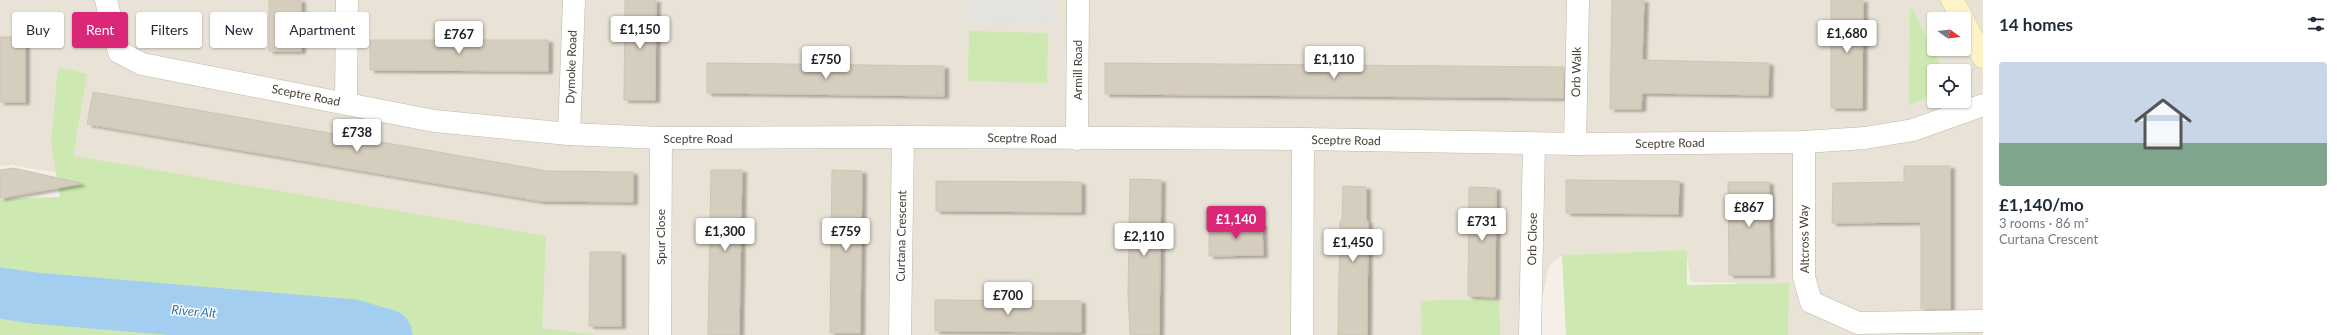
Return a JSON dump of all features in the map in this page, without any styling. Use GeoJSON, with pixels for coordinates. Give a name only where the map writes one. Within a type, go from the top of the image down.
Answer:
{"type":"FeatureCollection","features":[{"type":"Feature","properties":{"kind":"street","name":"Sceptre Road"},"geometry":{"type":"LineString","coordinates":[[106,0],[119,52],[142,64],[434,121],[569,134],[661,138],[903,137],[1303,139],[1534,144],[1804,142],[1865,138],[1913,130],[1983,105]]}},
{"type":"Feature","properties":{"kind":"street"},"geometry":{"type":"LineString","coordinates":[[346,103],[347,0]]}},
{"type":"Feature","properties":{"kind":"street","name":"Dymoke Road"},"geometry":{"type":"LineString","coordinates":[[569,134],[574,0]]}},
{"type":"Feature","properties":{"kind":"street","name":"Armill Road"},"geometry":{"type":"LineString","coordinates":[[1077,139],[1078,0]]}},
{"type":"Feature","properties":{"kind":"street","name":"Orb Walk"},"geometry":{"type":"LineString","coordinates":[[1575,144],[1578,0]]}},
{"type":"Feature","properties":{"kind":"street"},"geometry":{"type":"LineString","coordinates":[[1952,0],[1958,12]]}},
{"type":"Feature","properties":{"kind":"street"},"geometry":{"type":"LineString","coordinates":[[1971,35],[1983,57]]}},
{"type":"Feature","properties":{"kind":"street","name":"Curtana Crescent"},"geometry":{"type":"LineString","coordinates":[[900,335],[903,137]]}},
{"type":"Feature","properties":{"kind":"street","name":"Spur Close"},"geometry":{"type":"LineString","coordinates":[[660,335],[661,138]]}},
{"type":"Feature","properties":{"kind":"street"},"geometry":{"type":"LineString","coordinates":[[1302,335],[1303,139]]}},
{"type":"Feature","properties":{"kind":"street","name":"Altcross Way"},"geometry":{"type":"LineString","coordinates":[[1804,142],[1804,277],[1811,302],[1858,323],[1983,321]]}},
{"type":"Feature","properties":{"kind":"street","name":"Orb Close"},"geometry":{"type":"LineString","coordinates":[[1530,335],[1534,144]]}},
{"type":"Feature","properties":{"kind":"shaded area"},"geometry":{"type":"Polygon","coordinates":[[[0,0],[1983,0],[1983,335],[1734,335],[1736,283],[1691,282],[1686,250],[1562,255],[1549,266],[1534,335],[492,335],[498,249],[12,165],[0,166],[0,0]]]}},
{"type":"Feature","properties":{"kind":"shaded area"},"geometry":{"type":"Polygon","coordinates":[[[963,0],[1054,0],[1054,23],[963,22],[963,0]]]}},
{"type":"Feature","properties":{"kind":"green space"},"geometry":{"type":"Polygon","coordinates":[[[1910,9],[1913,10],[1927,38],[1927,56],[1936,56],[1940,64],[1927,64],[1927,98],[1909,105],[1910,9]]]}},
{"type":"Feature","properties":{"kind":"green space"},"geometry":{"type":"Polygon","coordinates":[[[969,31],[1048,33],[1047,83],[968,81],[969,31]]]}},
{"type":"Feature","properties":{"kind":"green space"},"geometry":{"type":"Polygon","coordinates":[[[58,67],[87,74],[73,156],[546,236],[542,328],[598,335],[0,335],[0,199],[60,197],[51,143],[58,67]]]}},
{"type":"Feature","properties":{"kind":"green space"},"geometry":{"type":"Polygon","coordinates":[[[1687,250],[1687,285],[1789,283],[1788,335],[1566,335],[1562,255],[1687,250]]]}},
{"type":"Feature","properties":{"kind":"green space"},"geometry":{"type":"Polygon","coordinates":[[[1499,299],[1500,335],[1422,335],[1421,301],[1499,299]]]}},
{"type":"Feature","properties":{"kind":"building"},"geometry":{"type":"Polygon","coordinates":[[[269,0],[301,0],[301,12],[275,12],[275,48],[301,48],[301,51],[269,51],[269,0]]]}},
{"type":"Feature","properties":{"kind":"building"},"geometry":{"type":"Polygon","coordinates":[[[625,0],[656,0],[655,100],[624,100],[625,0]]]}},
{"type":"Feature","properties":{"kind":"building"},"geometry":{"type":"Polygon","coordinates":[[[1612,0],[1644,0],[1642,60],[1769,63],[1768,95],[1642,93],[1641,109],[1610,109],[1612,0]]]}},
{"type":"Feature","properties":{"kind":"building"},"geometry":{"type":"Polygon","coordinates":[[[1831,0],[1863,0],[1862,108],[1831,108],[1831,0]]]}},
{"type":"Feature","properties":{"kind":"building"},"geometry":{"type":"Polygon","coordinates":[[[0,37],[12,37],[12,48],[25,48],[25,102],[0,102],[0,37]]]}},
{"type":"Feature","properties":{"kind":"building"},"geometry":{"type":"Polygon","coordinates":[[[370,40],[548,40],[548,71],[370,70],[370,40]]]}},
{"type":"Feature","properties":{"kind":"building"},"geometry":{"type":"Polygon","coordinates":[[[707,63],[944,66],[944,96],[707,93],[707,63]]]}},
{"type":"Feature","properties":{"kind":"building"},"geometry":{"type":"Polygon","coordinates":[[[1105,63],[1564,67],[1563,98],[1105,94],[1105,63]]]}},
{"type":"Feature","properties":{"kind":"building"},"geometry":{"type":"Polygon","coordinates":[[[93,92],[547,171],[633,172],[633,202],[540,201],[87,124],[93,92]]]}},
{"type":"Feature","properties":{"kind":"building"},"geometry":{"type":"Polygon","coordinates":[[[1904,166],[1950,166],[1950,309],[1921,309],[1921,222],[1832,223],[1833,183],[1904,182],[1904,166]]]}},
{"type":"Feature","properties":{"kind":"building"},"geometry":{"type":"Polygon","coordinates":[[[13,168],[80,184],[0,198],[0,170],[13,168]]]}},
{"type":"Feature","properties":{"kind":"building"},"geometry":{"type":"Polygon","coordinates":[[[711,170],[742,170],[739,335],[708,335],[711,170]]]}},
{"type":"Feature","properties":{"kind":"building"},"geometry":{"type":"Polygon","coordinates":[[[832,170],[862,171],[860,333],[830,333],[832,170]]]}},
{"type":"Feature","properties":{"kind":"building"},"geometry":{"type":"Polygon","coordinates":[[[1130,179],[1161,180],[1159,335],[1130,335],[1128,293],[1130,179]]]}},
{"type":"Feature","properties":{"kind":"building"},"geometry":{"type":"Polygon","coordinates":[[[1566,180],[1679,181],[1678,214],[1566,213],[1566,180]]]}},
{"type":"Feature","properties":{"kind":"building"},"geometry":{"type":"Polygon","coordinates":[[[936,181],[1081,182],[1081,212],[936,211],[936,181]]]}},
{"type":"Feature","properties":{"kind":"building"},"geometry":{"type":"Polygon","coordinates":[[[1728,182],[1769,182],[1770,275],[1729,275],[1728,182]]]}},
{"type":"Feature","properties":{"kind":"building"},"geometry":{"type":"Polygon","coordinates":[[[1343,186],[1366,187],[1366,221],[1368,221],[1367,335],[1338,335],[1340,221],[1342,221],[1343,186]]]}},
{"type":"Feature","properties":{"kind":"building"},"geometry":{"type":"Polygon","coordinates":[[[1469,187],[1496,188],[1495,297],[1468,296],[1469,187]]]}},
{"type":"Feature","properties":{"kind":"building"},"geometry":{"type":"Polygon","coordinates":[[[1262,224],[1263,255],[1209,256],[1209,225],[1262,224]]]}},
{"type":"Feature","properties":{"kind":"building"},"geometry":{"type":"Polygon","coordinates":[[[590,252],[621,252],[621,326],[589,326],[590,252]]]}},
{"type":"Feature","properties":{"kind":"building"},"geometry":{"type":"Polygon","coordinates":[[[935,300],[1081,301],[1081,332],[935,331],[935,300]]]}},
{"type":"Feature","properties":{"kind":"waterway","name":"River Alt"},"geometry":{"type":"LineString","coordinates":[[0,293],[34,298],[353,325],[387,335]]}}]}
